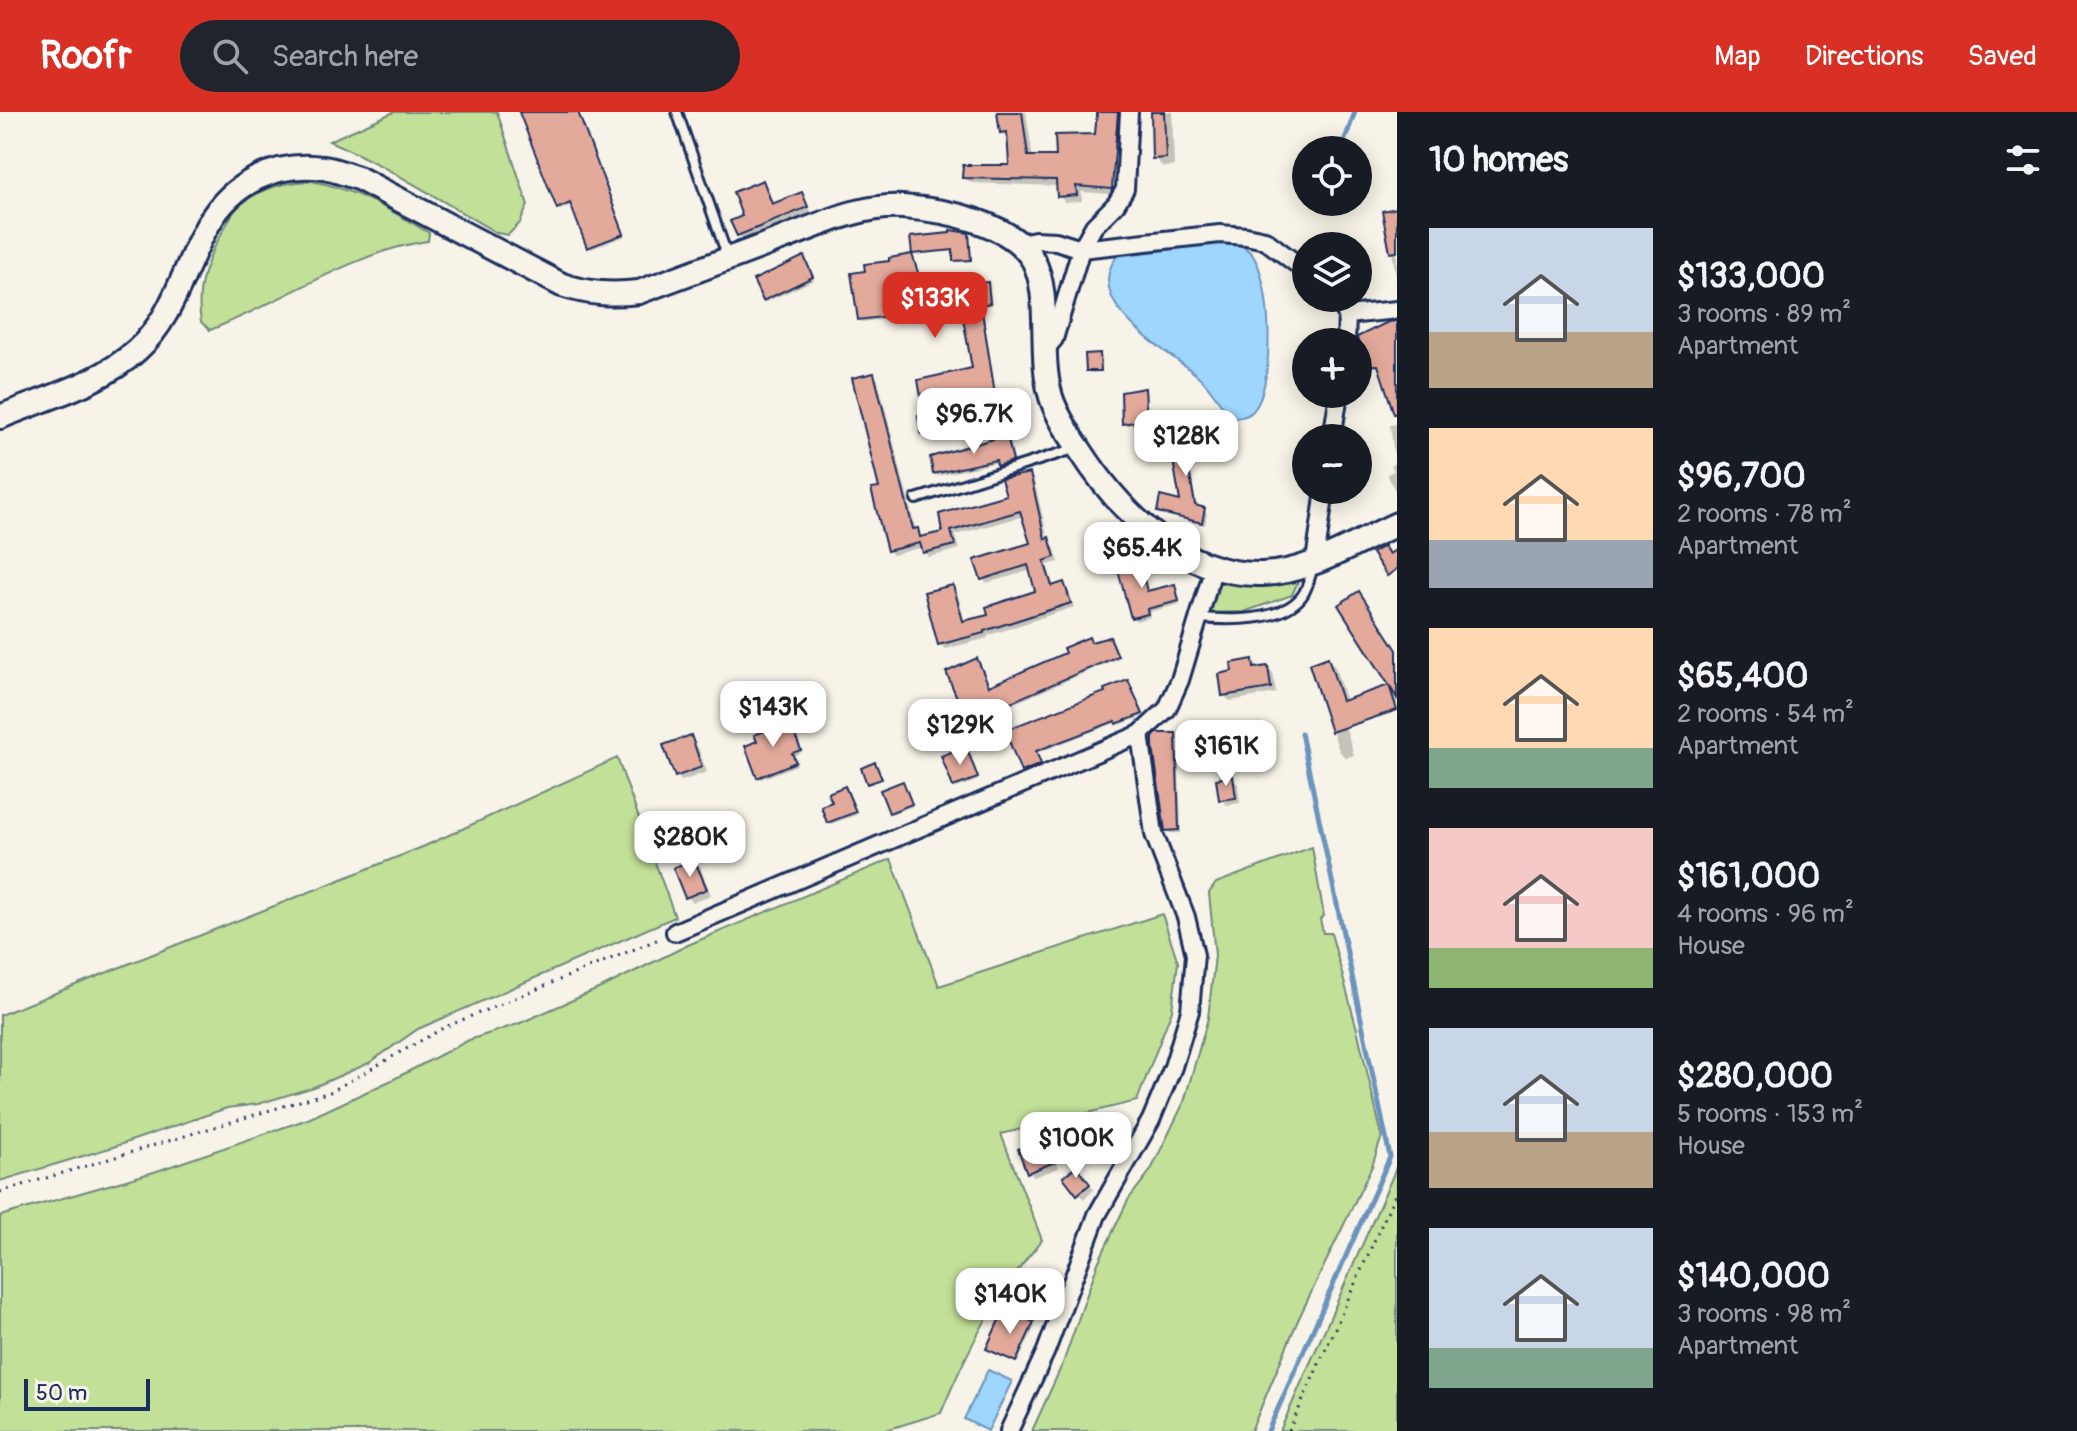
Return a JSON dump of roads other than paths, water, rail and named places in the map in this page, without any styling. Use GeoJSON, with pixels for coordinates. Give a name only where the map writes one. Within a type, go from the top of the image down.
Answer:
{"type":"FeatureCollection","features":[{"type":"Feature","properties":{"kind":"street"},"geometry":{"type":"LineString","coordinates":[[1043,352],[1054,339],[1081,249],[1094,226],[1116,204],[1125,189],[1129,112]]}},
{"type":"Feature","properties":{"kind":"street"},"geometry":{"type":"LineString","coordinates":[[0,417],[110,370],[137,350],[158,327],[175,298],[209,223],[228,198],[251,180],[284,168],[323,168],[358,178],[541,275],[582,292],[613,295],[639,292],[853,213],[900,207],[962,216],[991,227],[1019,243],[1039,274],[1043,352],[1052,398],[1061,420],[1094,473],[1127,512],[1185,555],[1214,567],[1263,574],[1289,570],[1315,561],[1397,524]]}},
{"type":"Feature","properties":{"kind":"street"},"geometry":{"type":"LineString","coordinates":[[1019,243],[1056,241],[1081,249],[1220,234],[1265,240],[1292,260]]}},
{"type":"Feature","properties":{"kind":"street"},"geometry":{"type":"LineString","coordinates":[[1347,315],[1397,310]]}},
{"type":"Feature","properties":{"kind":"street"},"geometry":{"type":"LineString","coordinates":[[1345,312],[1347,328]]}},
{"type":"Feature","properties":{"kind":"street"},"geometry":{"type":"LineString","coordinates":[[1315,561],[1323,504]]}},
{"type":"Feature","properties":{"kind":"street"},"geometry":{"type":"LineString","coordinates":[[675,932],[1140,734],[1167,709],[1180,680],[1214,567]]}},
{"type":"Feature","properties":{"kind":"street"},"geometry":{"type":"LineString","coordinates":[[1009,1431],[1046,1351],[1097,1215],[1151,1120],[1173,1067],[1190,1011],[1195,955],[1186,917],[1154,834],[1140,734]]}},
{"type":"Feature","properties":{"kind":"lane"},"geometry":{"type":"LineString","coordinates":[[677,112],[729,259]]}},
{"type":"Feature","properties":{"kind":"lane"},"geometry":{"type":"LineString","coordinates":[[916,499],[1078,447]]}},
{"type":"Feature","properties":{"kind":"lane"},"geometry":{"type":"LineString","coordinates":[[1197,618],[1234,621],[1267,616],[1293,605],[1306,587],[1315,561]]}},
{"type":"Feature","properties":{"kind":"water"},"geometry":{"type":"Polygon","coordinates":[[[1214,244],[1237,245],[1249,251],[1257,263],[1267,306],[1268,357],[1260,400],[1250,414],[1235,418],[1198,376],[1132,324],[1118,308],[1110,291],[1109,274],[1117,256],[1214,244]]]}},
{"type":"Feature","properties":{"kind":"water"},"geometry":{"type":"Polygon","coordinates":[[[988,1370],[1012,1381],[988,1431],[964,1419],[988,1370]]]}},
{"type":"Feature","properties":{"kind":"waterway"},"geometry":{"type":"LineString","coordinates":[[1346,136],[1355,112]]}},
{"type":"Feature","properties":{"kind":"waterway"},"geometry":{"type":"LineString","coordinates":[[1268,1431],[1390,1157],[1301,733]]}}]}
